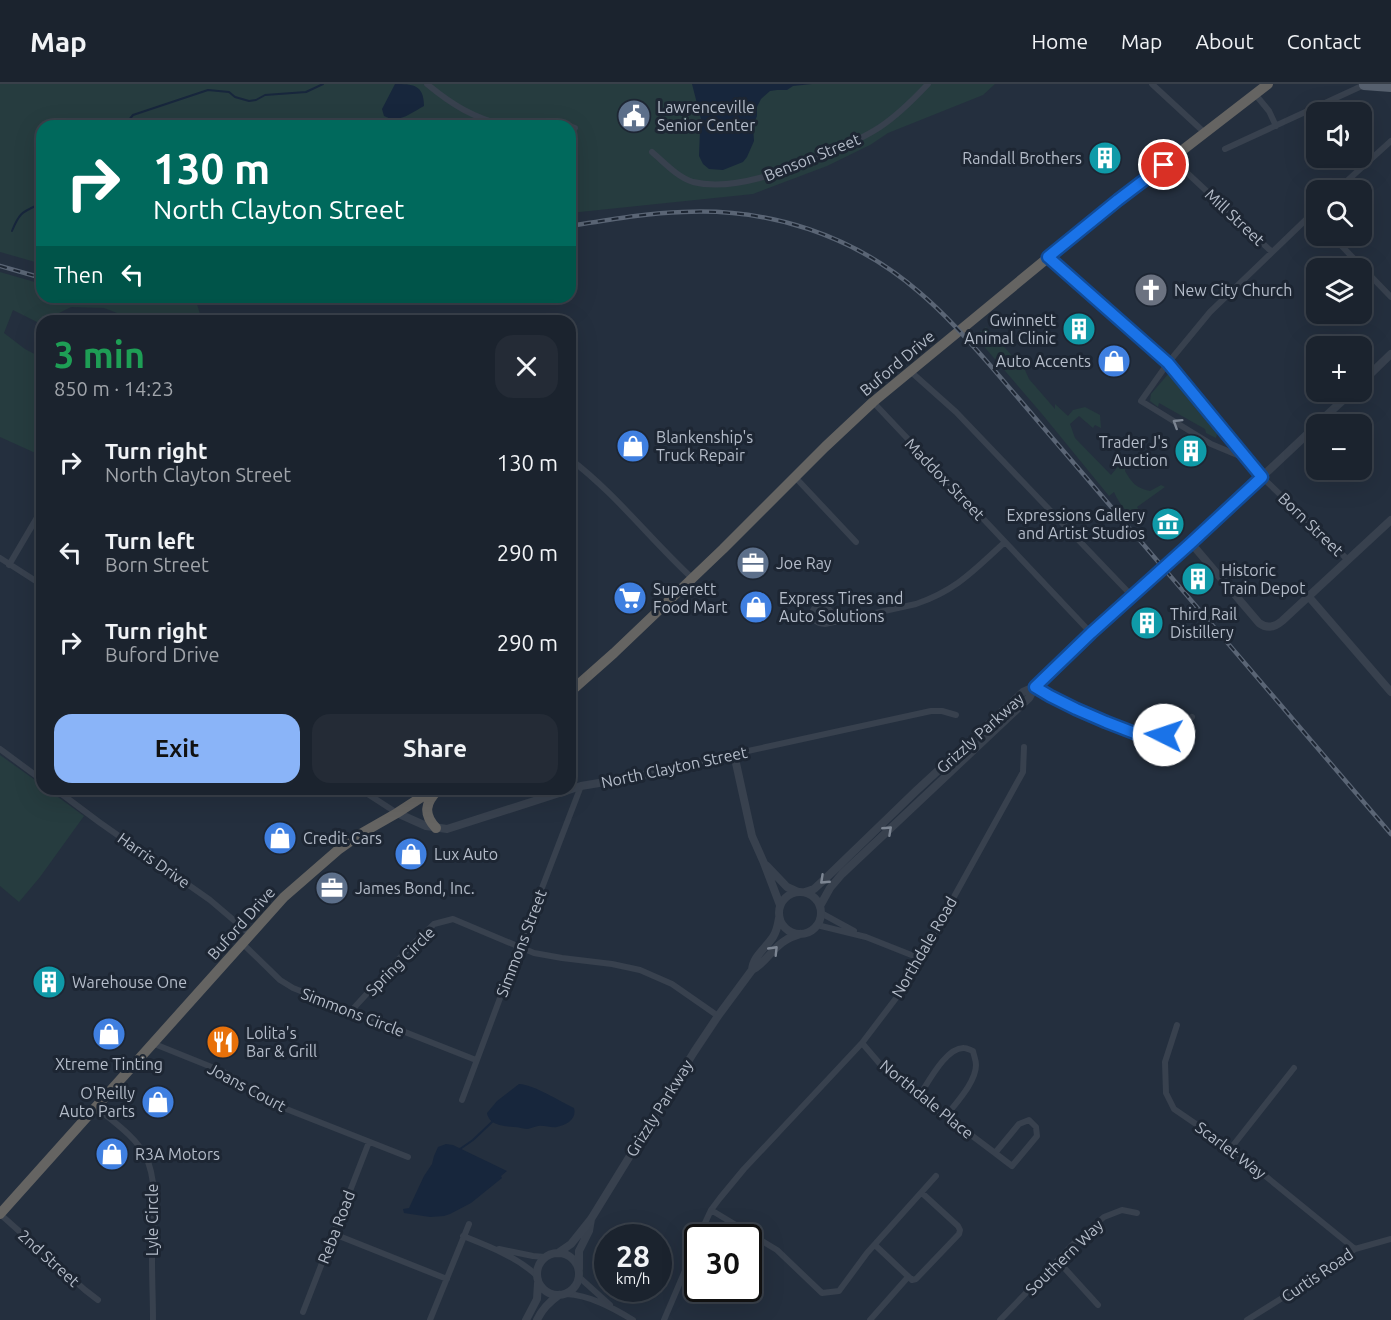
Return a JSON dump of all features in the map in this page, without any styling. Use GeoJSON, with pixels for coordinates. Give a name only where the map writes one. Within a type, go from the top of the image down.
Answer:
{"type":"FeatureCollection","features":[{"type":"Feature","properties":{"kind":"highway","name":"Buford Drive"},"geometry":{"type":"LineString","coordinates":[[576,687],[614,653],[873,402],[1118,200],[1268,84]]}},
{"type":"Feature","properties":{"kind":"highway","name":"Buford Drive"},"geometry":{"type":"LineString","coordinates":[[0,1214],[284,897],[338,850],[426,795]]}},
{"type":"Feature","properties":{"kind":"highway"},"geometry":{"type":"LineString","coordinates":[[432,795],[427,810],[430,821],[436,828]]}},
{"type":"Feature","properties":{"kind":"main road"},"geometry":{"type":"LineString","coordinates":[[1365,85],[1391,87]]}},
{"type":"Feature","properties":{"kind":"street"},"geometry":{"type":"LineString","coordinates":[[427,84],[447,99],[477,117],[487,120]]}},
{"type":"Feature","properties":{"kind":"street","name":"Benson Street"},"geometry":{"type":"LineString","coordinates":[[652,152],[680,176],[693,182],[736,183],[767,176],[813,160],[865,136],[898,114],[928,84]]}},
{"type":"Feature","properties":{"kind":"street"},"geometry":{"type":"LineString","coordinates":[[1152,84],[1205,133]]}},
{"type":"Feature","properties":{"kind":"street"},"geometry":{"type":"LineString","coordinates":[[1225,149],[1365,85]]}},
{"type":"Feature","properties":{"kind":"street"},"geometry":{"type":"LineString","coordinates":[[1255,94],[1269,111],[1276,126]]}},
{"type":"Feature","properties":{"kind":"street"},"geometry":{"type":"LineString","coordinates":[[1348,180],[1391,141]]}},
{"type":"Feature","properties":{"kind":"street","name":"Mill Street"},"geometry":{"type":"LineString","coordinates":[[1174,157],[1184,170],[1272,252]]}},
{"type":"Feature","properties":{"kind":"street"},"geometry":{"type":"LineString","coordinates":[[1248,459],[1211,444],[1141,401],[1168,363],[1210,312],[1306,219]]}},
{"type":"Feature","properties":{"kind":"street"},"geometry":{"type":"LineString","coordinates":[[1342,246],[1391,297]]}},
{"type":"Feature","properties":{"kind":"street","name":"Born Street"},"geometry":{"type":"LineString","coordinates":[[1048,257],[1168,363],[1262,477],[1348,560]]}},
{"type":"Feature","properties":{"kind":"street"},"geometry":{"type":"LineString","coordinates":[[1372,372],[1391,354]]}},
{"type":"Feature","properties":{"kind":"street"},"geometry":{"type":"LineString","coordinates":[[910,371],[956,412],[1132,596]]}},
{"type":"Feature","properties":{"kind":"street","name":"Maddox Street"},"geometry":{"type":"LineString","coordinates":[[873,402],[1091,633]]}},
{"type":"Feature","properties":{"kind":"street"},"geometry":{"type":"LineString","coordinates":[[1329,414],[1341,402]]}},
{"type":"Feature","properties":{"kind":"street"},"geometry":{"type":"LineString","coordinates":[[1192,717],[1188,722],[1164,735],[1150,739],[1086,713],[1035,687],[1306,435]]}},
{"type":"Feature","properties":{"kind":"street"},"geometry":{"type":"LineString","coordinates":[[576,464],[616,500],[692,578]]}},
{"type":"Feature","properties":{"kind":"street"},"geometry":{"type":"LineString","coordinates":[[795,477],[856,542]]}},
{"type":"Feature","properties":{"kind":"street"},"geometry":{"type":"LineString","coordinates":[[9,565],[36,519]]}},
{"type":"Feature","properties":{"kind":"street"},"geometry":{"type":"LineString","coordinates":[[1191,543],[1259,623],[1273,627],[1309,597],[1391,520]]}},
{"type":"Feature","properties":{"kind":"street"},"geometry":{"type":"LineString","coordinates":[[834,622],[916,604],[939,596],[958,584],[1005,542]]}},
{"type":"Feature","properties":{"kind":"street"},"geometry":{"type":"LineString","coordinates":[[0,558],[36,581]]}},
{"type":"Feature","properties":{"kind":"street"},"geometry":{"type":"LineString","coordinates":[[1309,597],[1391,692]]}},
{"type":"Feature","properties":{"kind":"street","name":"Grizzly Parkway"},"geometry":{"type":"LineString","coordinates":[[801,892],[814,889],[915,791],[1023,692],[1035,687]]}},
{"type":"Feature","properties":{"kind":"street","name":"Grizzly Parkway"},"geometry":{"type":"LineString","coordinates":[[821,909],[830,888],[842,874],[1029,698],[1035,687]]}},
{"type":"Feature","properties":{"kind":"street","name":"North Clayton Street"},"geometry":{"type":"LineString","coordinates":[[576,788],[635,777],[931,711],[956,715]]}},
{"type":"Feature","properties":{"kind":"street","name":"Northdale Road"},"geometry":{"type":"LineString","coordinates":[[704,1224],[711,1210],[744,1169],[862,1043],[903,988],[1023,772],[1024,747]]}},
{"type":"Feature","properties":{"kind":"street"},"geometry":{"type":"LineString","coordinates":[[0,749],[36,776]]}},
{"type":"Feature","properties":{"kind":"street"},"geometry":{"type":"LineString","coordinates":[[734,754],[752,836],[780,905]]}},
{"type":"Feature","properties":{"kind":"street","name":"Simmons Street"},"geometry":{"type":"LineString","coordinates":[[462,1100],[581,786]]}},
{"type":"Feature","properties":{"kind":"street","name":"Harris Drive"},"geometry":{"type":"LineString","coordinates":[[63,795],[210,900],[250,934]]}},
{"type":"Feature","properties":{"kind":"street"},"geometry":{"type":"LineString","coordinates":[[369,795],[397,813]]}},
{"type":"Feature","properties":{"kind":"street","name":"North Clayton Street"},"geometry":{"type":"LineString","coordinates":[[397,813],[426,826],[447,830],[554,795]]}},
{"type":"Feature","properties":{"kind":"street"},"geometry":{"type":"LineString","coordinates":[[764,863],[787,887],[812,895],[817,900],[821,909],[817,926],[807,933],[800,934],[787,930],[779,918],[779,911],[780,905],[787,896],[801,892]]}},
{"type":"Feature","properties":{"kind":"street"},"geometry":{"type":"LineString","coordinates":[[821,909],[866,937]]}},
{"type":"Feature","properties":{"kind":"street","name":"Grizzly Parkway"},"geometry":{"type":"LineString","coordinates":[[752,970],[753,962],[773,938],[779,918]]}},
{"type":"Feature","properties":{"kind":"street","name":"Spring Circle"},"geometry":{"type":"LineString","coordinates":[[351,1011],[434,924],[453,919],[534,952],[640,969],[672,984],[718,1016]]}},
{"type":"Feature","properties":{"kind":"street"},"geometry":{"type":"LineString","coordinates":[[817,926],[866,937],[919,958]]}},
{"type":"Feature","properties":{"kind":"street","name":"Grizzly Parkway"},"geometry":{"type":"LineString","coordinates":[[558,1253],[571,1244],[591,1219],[668,1092],[718,1016],[752,970],[760,966],[787,938],[800,934]]}},
{"type":"Feature","properties":{"kind":"street","name":"Simmons Circle"},"geometry":{"type":"LineString","coordinates":[[242,943],[280,980],[293,988],[476,1060]]}},
{"type":"Feature","properties":{"kind":"street","name":"Scarlet Way"},"geometry":{"type":"LineString","coordinates":[[1178,1025],[1165,1062],[1166,1093],[1174,1109],[1231,1148],[1355,1249]]}},
{"type":"Feature","properties":{"kind":"street","name":"Joans Court"},"geometry":{"type":"LineString","coordinates":[[152,1043],[224,1072],[271,1103],[408,1157]]}},
{"type":"Feature","properties":{"kind":"street","name":"Northdale Place"},"geometry":{"type":"LineString","coordinates":[[862,1043],[886,1071],[1012,1166],[1037,1136],[1036,1127],[1029,1120],[1019,1124],[995,1153]]}},
{"type":"Feature","properties":{"kind":"street"},"geometry":{"type":"LineString","coordinates":[[919,1096],[939,1065],[951,1052],[964,1048],[973,1051],[976,1074],[946,1116]]}},
{"type":"Feature","properties":{"kind":"street"},"geometry":{"type":"LineString","coordinates":[[1231,1148],[1293,1068]]}},
{"type":"Feature","properties":{"kind":"street","name":"Lyle Circle"},"geometry":{"type":"LineString","coordinates":[[96,1107],[133,1139],[144,1153],[148,1163],[153,1190],[153,1320]]}},
{"type":"Feature","properties":{"kind":"street","name":"Reba Road"},"geometry":{"type":"LineString","coordinates":[[303,1312],[369,1142]]}},
{"type":"Feature","properties":{"kind":"street"},"geometry":{"type":"LineString","coordinates":[[711,1210],[777,1250],[822,1293],[838,1291],[874,1245],[936,1176]]}},
{"type":"Feature","properties":{"kind":"street"},"geometry":{"type":"LineString","coordinates":[[874,1245],[912,1280],[916,1279],[959,1234],[958,1226],[922,1192]]}},
{"type":"Feature","properties":{"kind":"street","name":"Southern Way"},"geometry":{"type":"LineString","coordinates":[[1000,1320],[1078,1239],[1104,1217],[1122,1210],[1137,1213]]}},
{"type":"Feature","properties":{"kind":"street","name":"2nd Street"},"geometry":{"type":"LineString","coordinates":[[0,1214],[98,1300]]}},
{"type":"Feature","properties":{"kind":"street","name":"Grizzly Parkway"},"geometry":{"type":"LineString","coordinates":[[579,1274],[579,1251],[589,1231],[591,1219]]}},
{"type":"Feature","properties":{"kind":"street"},"geometry":{"type":"LineString","coordinates":[[430,1320],[469,1224]]}},
{"type":"Feature","properties":{"kind":"street"},"geometry":{"type":"LineString","coordinates":[[334,1234],[447,1279]]}},
{"type":"Feature","properties":{"kind":"street"},"geometry":{"type":"LineString","coordinates":[[463,1236],[496,1249],[527,1266],[546,1292],[563,1295],[579,1294],[613,1308],[633,1320]]}},
{"type":"Feature","properties":{"kind":"street","name":"Curtis Road"},"geometry":{"type":"LineString","coordinates":[[1246,1320],[1355,1249],[1391,1239]]}},
{"type":"Feature","properties":{"kind":"street"},"geometry":{"type":"LineString","coordinates":[[496,1249],[545,1257]]}},
{"type":"Feature","properties":{"kind":"street"},"geometry":{"type":"LineString","coordinates":[[526,1320],[537,1299],[537,1268],[545,1257],[558,1253],[572,1258],[579,1274],[613,1308]]}},
{"type":"Feature","properties":{"kind":"street"},"geometry":{"type":"LineString","coordinates":[[1058,1261],[1098,1305]]}},
{"type":"Feature","properties":{"kind":"street","name":"Northdale Road"},"geometry":{"type":"LineString","coordinates":[[664,1320],[684,1272]]}},
{"type":"Feature","properties":{"kind":"street"},"geometry":{"type":"LineString","coordinates":[[537,1320],[541,1311],[550,1302],[572,1290],[577,1284],[579,1274]]}},
{"type":"Feature","properties":{"kind":"street"},"geometry":{"type":"LineString","coordinates":[[870,1320],[908,1277]]}},
{"type":"Feature","properties":{"kind":"green space"},"geometry":{"type":"Polygon","coordinates":[[[0,84],[995,84],[983,95],[888,133],[870,145],[827,166],[753,194],[576,212],[576,120],[36,120],[36,262],[0,252],[0,84]]]}},
{"type":"Feature","properties":{"kind":"green space"},"geometry":{"type":"Polygon","coordinates":[[[0,272],[36,282],[36,303],[197,303],[200,315],[122,315],[104,308],[71,307],[55,315],[36,315],[36,322],[13,310],[4,333],[36,355],[36,453],[0,437],[0,272]]]}},
{"type":"Feature","properties":{"kind":"green space"},"geometry":{"type":"Polygon","coordinates":[[[986,327],[1025,370],[1029,379],[1055,409],[1055,404],[1068,416],[1073,410],[1085,407],[1100,415],[1101,428],[1095,425],[1093,428],[1079,416],[1070,424],[1075,438],[1111,475],[1125,458],[1128,458],[1125,471],[1135,484],[1150,491],[1161,485],[1165,487],[1137,507],[1142,514],[1136,519],[1123,507],[1114,492],[1109,496],[975,336],[986,327]]]}},
{"type":"Feature","properties":{"kind":"green space"},"geometry":{"type":"Polygon","coordinates":[[[1169,373],[1218,431],[1216,438],[1206,433],[1205,429],[1159,403],[1158,407],[1150,401],[1151,394],[1169,373]]]}},
{"type":"Feature","properties":{"kind":"green space"},"geometry":{"type":"Polygon","coordinates":[[[0,755],[36,781],[36,795],[55,795],[84,816],[19,902],[0,886],[0,755]]]}},
{"type":"Feature","properties":{"kind":"water"},"geometry":{"type":"Polygon","coordinates":[[[395,84],[412,85],[419,89],[424,106],[400,118],[384,116],[382,109],[395,84]]]}},
{"type":"Feature","properties":{"kind":"water"},"geometry":{"type":"Polygon","coordinates":[[[692,84],[812,84],[793,86],[787,90],[770,91],[761,99],[753,125],[754,141],[747,157],[743,162],[723,170],[709,169],[699,156],[702,123],[692,84]]]}},
{"type":"Feature","properties":{"kind":"water"},"geometry":{"type":"Polygon","coordinates":[[[519,1084],[539,1090],[574,1108],[573,1118],[568,1123],[557,1127],[540,1126],[528,1129],[501,1125],[491,1120],[487,1113],[497,1101],[519,1084]]]}},
{"type":"Feature","properties":{"kind":"water"},"geometry":{"type":"Polygon","coordinates":[[[446,1144],[453,1145],[507,1171],[501,1176],[502,1178],[471,1203],[450,1214],[430,1217],[404,1213],[403,1209],[409,1208],[432,1164],[438,1147],[446,1144]]]}},
{"type":"Feature","properties":{"kind":"waterway"},"geometry":{"type":"LineString","coordinates":[[129,120],[133,115],[208,90],[229,92],[235,97],[249,101],[265,95],[306,92],[323,84]]}},
{"type":"Feature","properties":{"kind":"waterway"},"geometry":{"type":"LineString","coordinates":[[12,231],[17,219],[36,206]]}},
{"type":"Feature","properties":{"kind":"waterway"},"geometry":{"type":"LineString","coordinates":[[460,1149],[493,1121]]}},
{"type":"Feature","properties":{"kind":"railway"},"geometry":{"type":"LineString","coordinates":[[576,225],[669,213],[715,212],[747,215],[809,229],[867,255],[893,272],[938,309],[981,355],[1391,834]]}},
{"type":"Feature","properties":{"kind":"railway"},"geometry":{"type":"LineString","coordinates":[[0,266],[36,276]]}},
{"type":"Feature","properties":{"kind":"place","name":"Lawrenceville Senior Center"},"geometry":{"type":"Point","coordinates":[634,116]}},
{"type":"Feature","properties":{"kind":"place","name":"Randall Brothers"},"geometry":{"type":"Point","coordinates":[1105,158]}},
{"type":"Feature","properties":{"kind":"place","name":"New City Church"},"geometry":{"type":"Point","coordinates":[1151,290]}},
{"type":"Feature","properties":{"kind":"place","name":"Gwinnett Animal Clinic"},"geometry":{"type":"Point","coordinates":[1079,329]}},
{"type":"Feature","properties":{"kind":"place","name":"Auto Accents"},"geometry":{"type":"Point","coordinates":[1114,361]}},
{"type":"Feature","properties":{"kind":"place","name":"Blankenship's Truck Repair"},"geometry":{"type":"Point","coordinates":[633,446]}},
{"type":"Feature","properties":{"kind":"place","name":"Trader J's Auction"},"geometry":{"type":"Point","coordinates":[1191,451]}},
{"type":"Feature","properties":{"kind":"place","name":"Expressions Gallery and Artist Studios"},"geometry":{"type":"Point","coordinates":[1168,524]}},
{"type":"Feature","properties":{"kind":"place","name":"Joe Ray"},"geometry":{"type":"Point","coordinates":[753,563]}},
{"type":"Feature","properties":{"kind":"place","name":"Historic Train Depot"},"geometry":{"type":"Point","coordinates":[1198,579]}},
{"type":"Feature","properties":{"kind":"place","name":"Superett Food Mart"},"geometry":{"type":"Point","coordinates":[630,598]}},
{"type":"Feature","properties":{"kind":"place","name":"Express Tires and Auto Solutions"},"geometry":{"type":"Point","coordinates":[756,607]}},
{"type":"Feature","properties":{"kind":"place","name":"Third Rail Distillery"},"geometry":{"type":"Point","coordinates":[1147,623]}},
{"type":"Feature","properties":{"kind":"place","name":"Credit Cars"},"geometry":{"type":"Point","coordinates":[280,838]}},
{"type":"Feature","properties":{"kind":"place","name":"Lux Auto"},"geometry":{"type":"Point","coordinates":[411,854]}},
{"type":"Feature","properties":{"kind":"place","name":"James Bond, Inc."},"geometry":{"type":"Point","coordinates":[332,888]}},
{"type":"Feature","properties":{"kind":"place","name":"Warehouse One"},"geometry":{"type":"Point","coordinates":[49,982]}},
{"type":"Feature","properties":{"kind":"place","name":"Xtreme Tinting"},"geometry":{"type":"Point","coordinates":[109,1034]}},
{"type":"Feature","properties":{"kind":"place","name":"Lolita's Bar & Grill"},"geometry":{"type":"Point","coordinates":[223,1042]}},
{"type":"Feature","properties":{"kind":"place","name":"O'Reilly Auto Parts"},"geometry":{"type":"Point","coordinates":[158,1102]}},
{"type":"Feature","properties":{"kind":"place","name":"R3A Motors"},"geometry":{"type":"Point","coordinates":[112,1154]}},
{"type":"Feature","properties":{"kind":"route"},"geometry":{"type":"LineString","coordinates":[[1164,165],[1048,257],[1168,363],[1262,477],[1035,687],[1076,709],[1150,739],[1164,735]]}}]}
